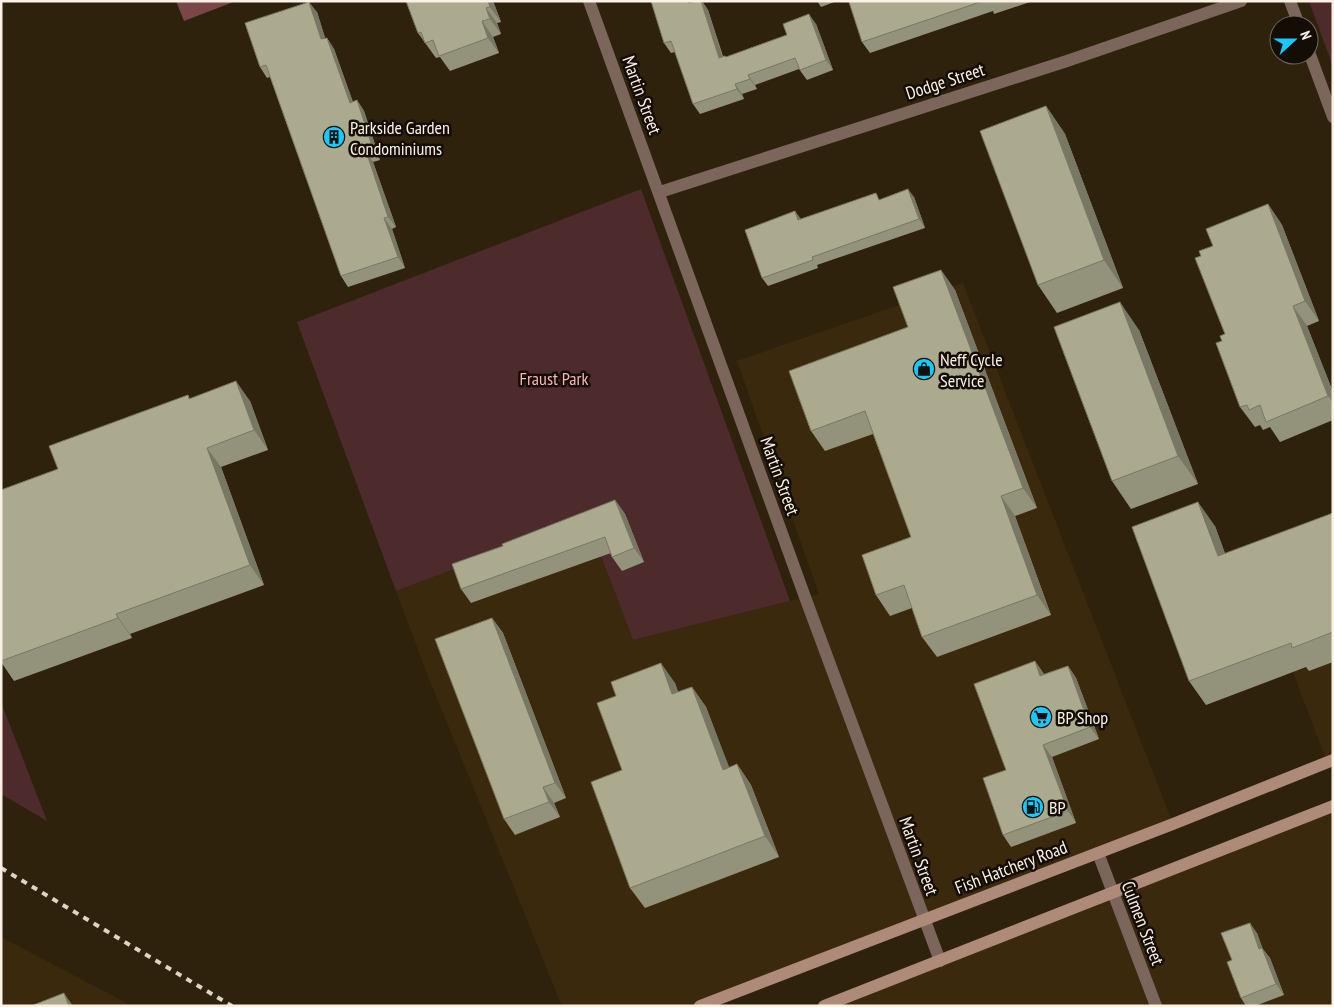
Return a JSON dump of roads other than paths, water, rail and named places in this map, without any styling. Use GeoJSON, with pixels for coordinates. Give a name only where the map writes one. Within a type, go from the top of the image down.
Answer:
{"type":"FeatureCollection","features":[{"type":"Feature","properties":{"kind":"main road","name":"Fish Hatchery Road"},"geometry":{"type":"LineString","coordinates":[[700,1006],[1098,853],[1333,760]]}},
{"type":"Feature","properties":{"kind":"main road"},"geometry":{"type":"LineString","coordinates":[[824,1006],[1333,806]]}},
{"type":"Feature","properties":{"kind":"street","name":"Martin Street"},"geometry":{"type":"LineString","coordinates":[[589,1],[660,192],[801,588],[940,961]]}},
{"type":"Feature","properties":{"kind":"street","name":"Dodge Street"},"geometry":{"type":"LineString","coordinates":[[660,192],[1067,61],[1241,1]]}},
{"type":"Feature","properties":{"kind":"street"},"geometry":{"type":"LineString","coordinates":[[1290,1],[1295,15]]}},
{"type":"Feature","properties":{"kind":"street"},"geometry":{"type":"LineString","coordinates":[[1314,65],[1333,117]]}},
{"type":"Feature","properties":{"kind":"street","name":"Culmen Street"},"geometry":{"type":"LineString","coordinates":[[1098,853],[1156,1006]]}},
{"type":"Feature","properties":{"kind":"railway"},"geometry":{"type":"LineString","coordinates":[[1,868],[232,1006]]}},
{"type":"Feature","properties":{"kind":"place","name":"Parkside Garden Condominiums"},"geometry":{"type":"Point","coordinates":[334,137]}},
{"type":"Feature","properties":{"kind":"place","name":"Neff Cycle Service"},"geometry":{"type":"Point","coordinates":[924,369]}},
{"type":"Feature","properties":{"kind":"place","name":"BP Shop"},"geometry":{"type":"Point","coordinates":[1041,717]}},
{"type":"Feature","properties":{"kind":"place","name":"BP"},"geometry":{"type":"Point","coordinates":[1033,807]}},
{"type":"Feature","properties":{"kind":"park label","name":"Fraust Park"},"geometry":{"type":"Point","coordinates":[554,378]}}]}
